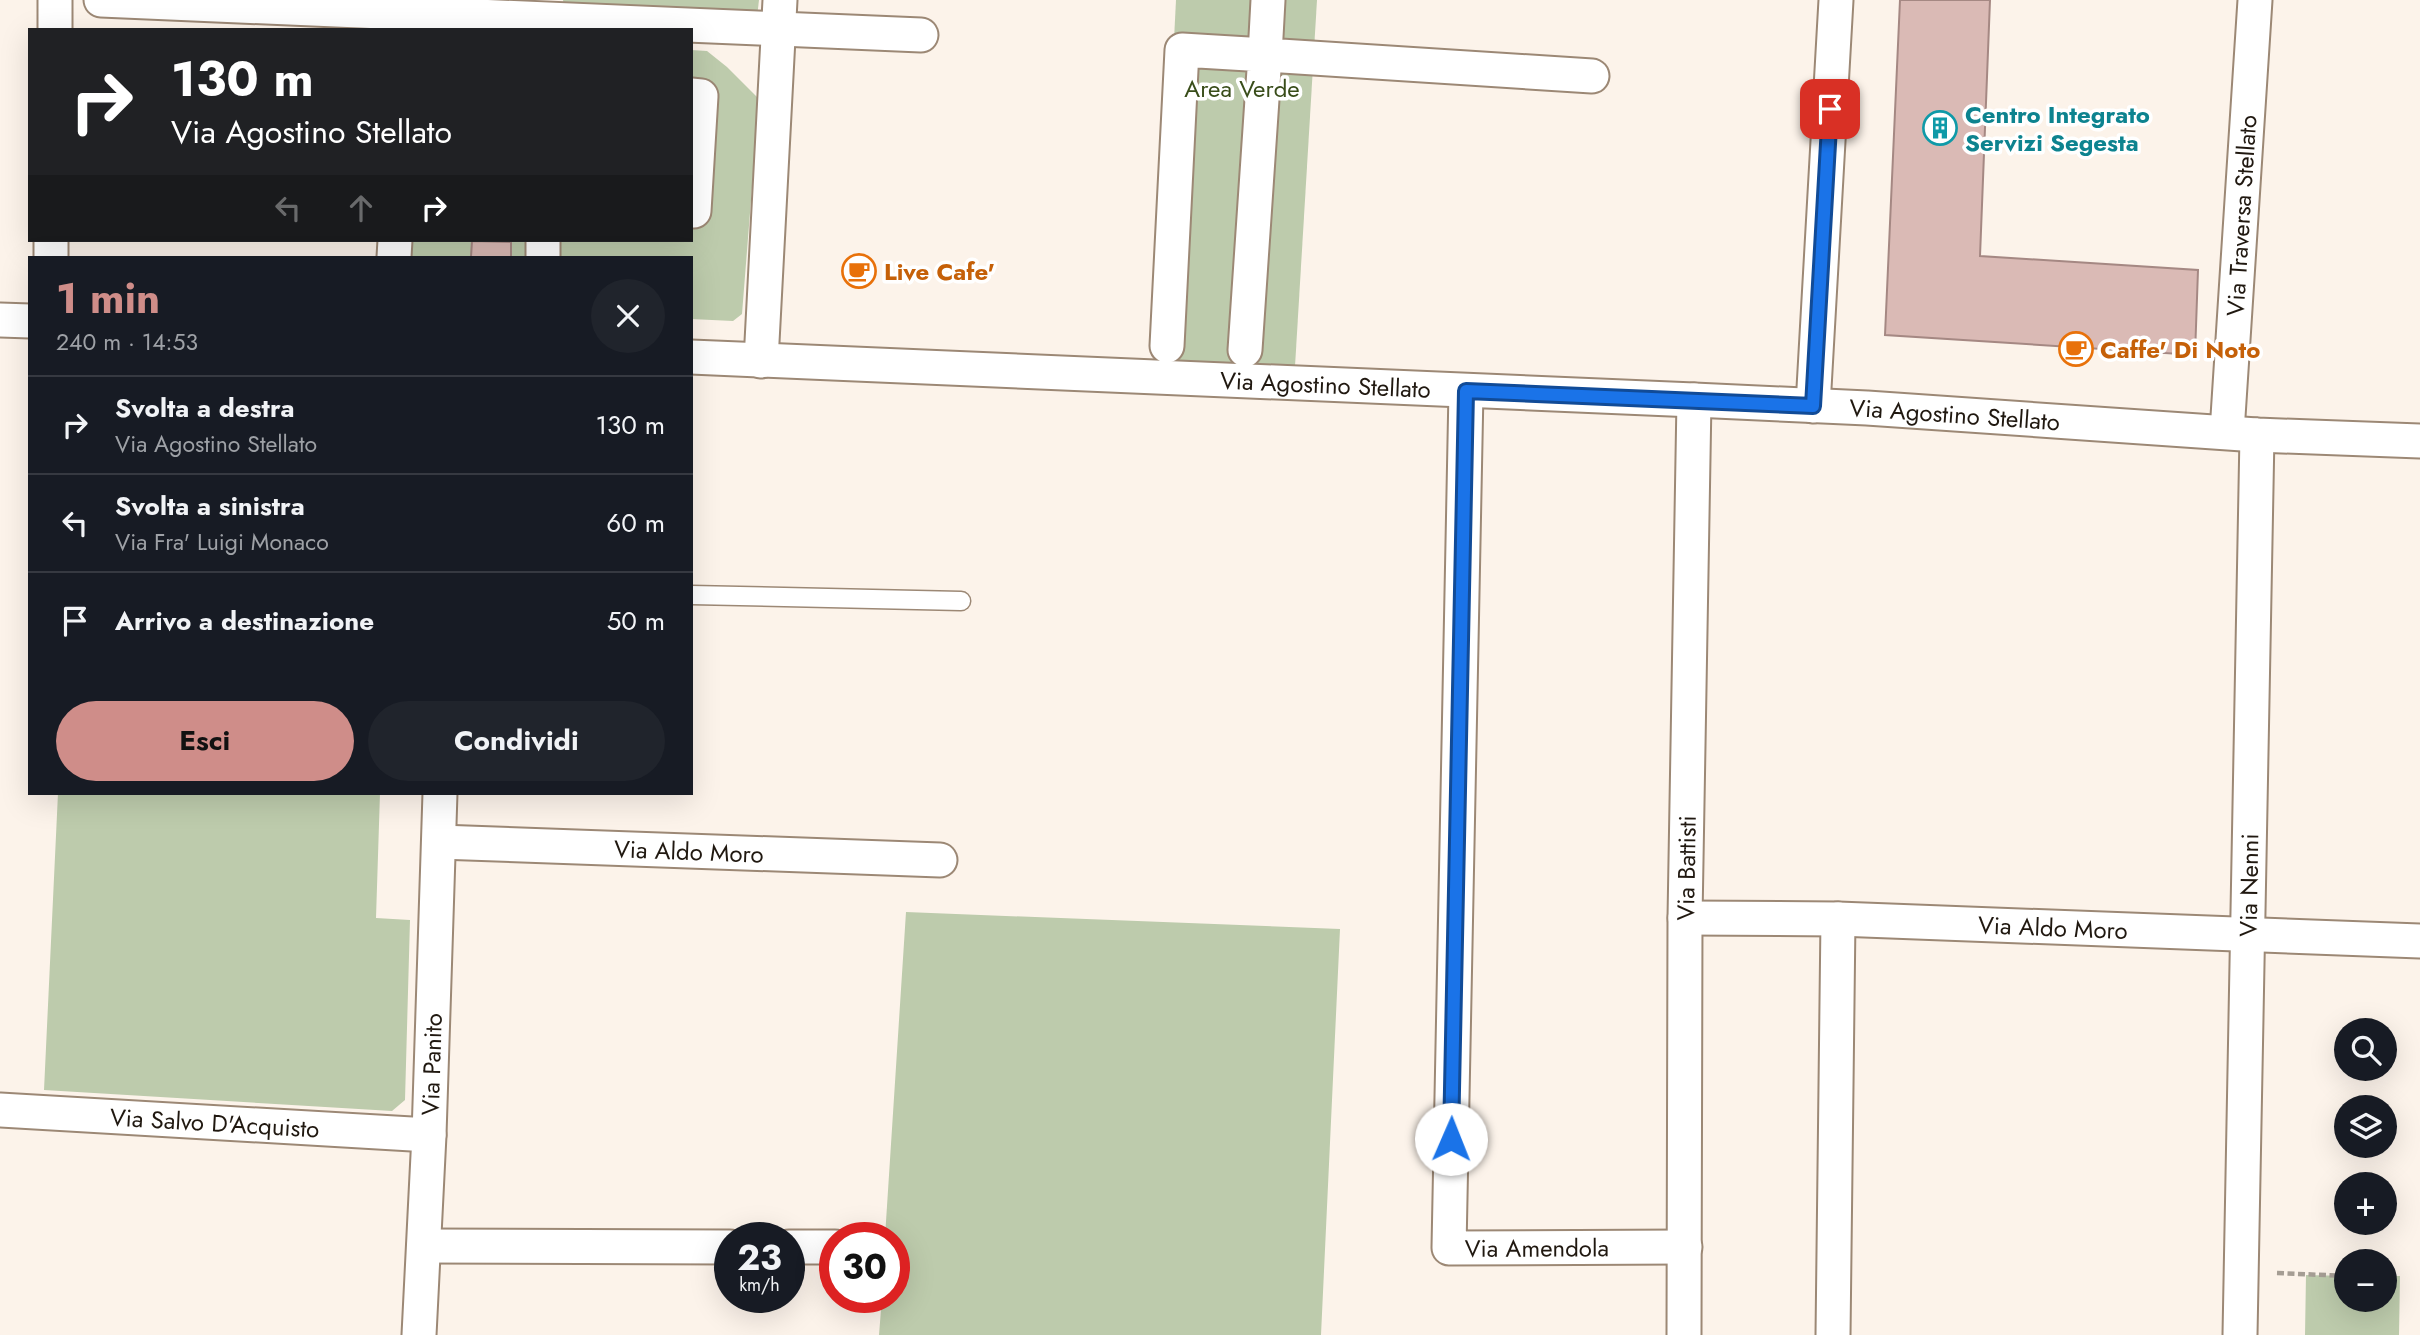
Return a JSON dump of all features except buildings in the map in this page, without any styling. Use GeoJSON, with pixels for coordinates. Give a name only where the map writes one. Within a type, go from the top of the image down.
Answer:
{"type":"FeatureCollection","features":[{"type":"Feature","properties":{"kind":"street"},"geometry":{"type":"LineString","coordinates":[[55,0],[55,28]]}},
{"type":"Feature","properties":{"kind":"street"},"geometry":{"type":"LineString","coordinates":[[100,0],[406,22],[553,25],[780,15],[921,35]]}},
{"type":"Feature","properties":{"kind":"street"},"geometry":{"type":"LineString","coordinates":[[1245,350],[1268,0]]}},
{"type":"Feature","properties":{"kind":"street"},"geometry":{"type":"LineString","coordinates":[[1813,406],[1836,0]]}},
{"type":"Feature","properties":{"kind":"street","name":"Via Traversa Stellato"},"geometry":{"type":"LineString","coordinates":[[2242,433],[2255,0]]}},
{"type":"Feature","properties":{"kind":"street"},"geometry":{"type":"LineString","coordinates":[[761,360],[780,15]]}},
{"type":"Feature","properties":{"kind":"street"},"geometry":{"type":"LineString","coordinates":[[1167,346],[1182,50],[1592,76]]}},
{"type":"Feature","properties":{"kind":"street"},"geometry":{"type":"LineString","coordinates":[[693,95],[701,96],[693,211]]}},
{"type":"Feature","properties":{"kind":"street"},"geometry":{"type":"LineString","coordinates":[[0,320],[28,321]]}},
{"type":"Feature","properties":{"kind":"street","name":"Via Agostino Stellato"},"geometry":{"type":"LineString","coordinates":[[693,357],[1694,400],[2420,441]]}},
{"type":"Feature","properties":{"kind":"street","name":"Via Amendola"},"geometry":{"type":"LineString","coordinates":[[1466,391],[1449,1248],[1685,1247]]}},
{"type":"Feature","properties":{"kind":"street","name":"Via Battisti"},"geometry":{"type":"LineString","coordinates":[[1684,1335],[1685,918],[1694,400]]}},
{"type":"Feature","properties":{"kind":"street","name":"Via Nenni"},"geometry":{"type":"LineString","coordinates":[[2240,1335],[2249,935],[2242,433]]}},
{"type":"Feature","properties":{"kind":"street","name":"Via Panito"},"geometry":{"type":"LineString","coordinates":[[419,1335],[429,1135],[440,795]]}},
{"type":"Feature","properties":{"kind":"street","name":"Via Aldo Moro"},"geometry":{"type":"LineString","coordinates":[[439,842],[940,860]]}},
{"type":"Feature","properties":{"kind":"street","name":"Via Aldo Moro"},"geometry":{"type":"LineString","coordinates":[[1685,918],[1838,919],[2420,941]]}},
{"type":"Feature","properties":{"kind":"street"},"geometry":{"type":"LineString","coordinates":[[1833,1335],[1838,919]]}},
{"type":"Feature","properties":{"kind":"street","name":"Via Salvo D'Acquisto"},"geometry":{"type":"LineString","coordinates":[[0,1110],[429,1135]]}},
{"type":"Feature","properties":{"kind":"street"},"geometry":{"type":"LineString","coordinates":[[424,1246],[714,1247]]}},
{"type":"Feature","properties":{"kind":"lane"},"geometry":{"type":"LineString","coordinates":[[693,595],[961,601]]}},
{"type":"Feature","properties":{"kind":"path"},"geometry":{"type":"LineString","coordinates":[[2241,1272],[2334,1276]]}},
{"type":"Feature","properties":{"kind":"green space"},"geometry":{"type":"Polygon","coordinates":[[[563,0],[759,0],[757,17],[564,5],[563,0]]]}},
{"type":"Feature","properties":{"kind":"green space","name":"Area Verde"},"geometry":{"type":"Polygon","coordinates":[[[1176,0],[1317,0],[1294,383],[1157,378],[1176,0]]]}},
{"type":"Feature","properties":{"kind":"green space"},"geometry":{"type":"Polygon","coordinates":[[[693,50],[707,51],[759,99],[742,314],[733,321],[693,319],[693,256],[412,256],[412,242],[693,242],[693,50]]]}},
{"type":"Feature","properties":{"kind":"green space"},"geometry":{"type":"Polygon","coordinates":[[[58,795],[380,795],[376,918],[410,920],[405,1100],[392,1111],[44,1090],[58,795]]]}},
{"type":"Feature","properties":{"kind":"green space"},"geometry":{"type":"Polygon","coordinates":[[[906,912],[1340,929],[1321,1335],[879,1335],[881,1313],[910,1313],[910,1222],[886,1222],[906,912]]]}},
{"type":"Feature","properties":{"kind":"green space"},"geometry":{"type":"Polygon","coordinates":[[[2306,1275],[2334,1276],[2334,1312],[2397,1312],[2397,1276],[2400,1276],[2399,1335],[2305,1335],[2306,1275]]]}},
{"type":"Feature","properties":{"kind":"place","name":"Centro Integrato Servizi Segesta"},"geometry":{"type":"Point","coordinates":[1940,128]}},
{"type":"Feature","properties":{"kind":"place","name":"Live Cafe'"},"geometry":{"type":"Point","coordinates":[859,271]}},
{"type":"Feature","properties":{"kind":"place","name":"Caffe' Di Noto"},"geometry":{"type":"Point","coordinates":[2076,349]}},
{"type":"Feature","properties":{"kind":"route"},"geometry":{"type":"LineString","coordinates":[[1451,1139],[1466,391],[1813,406],[1830,109]]}}]}
